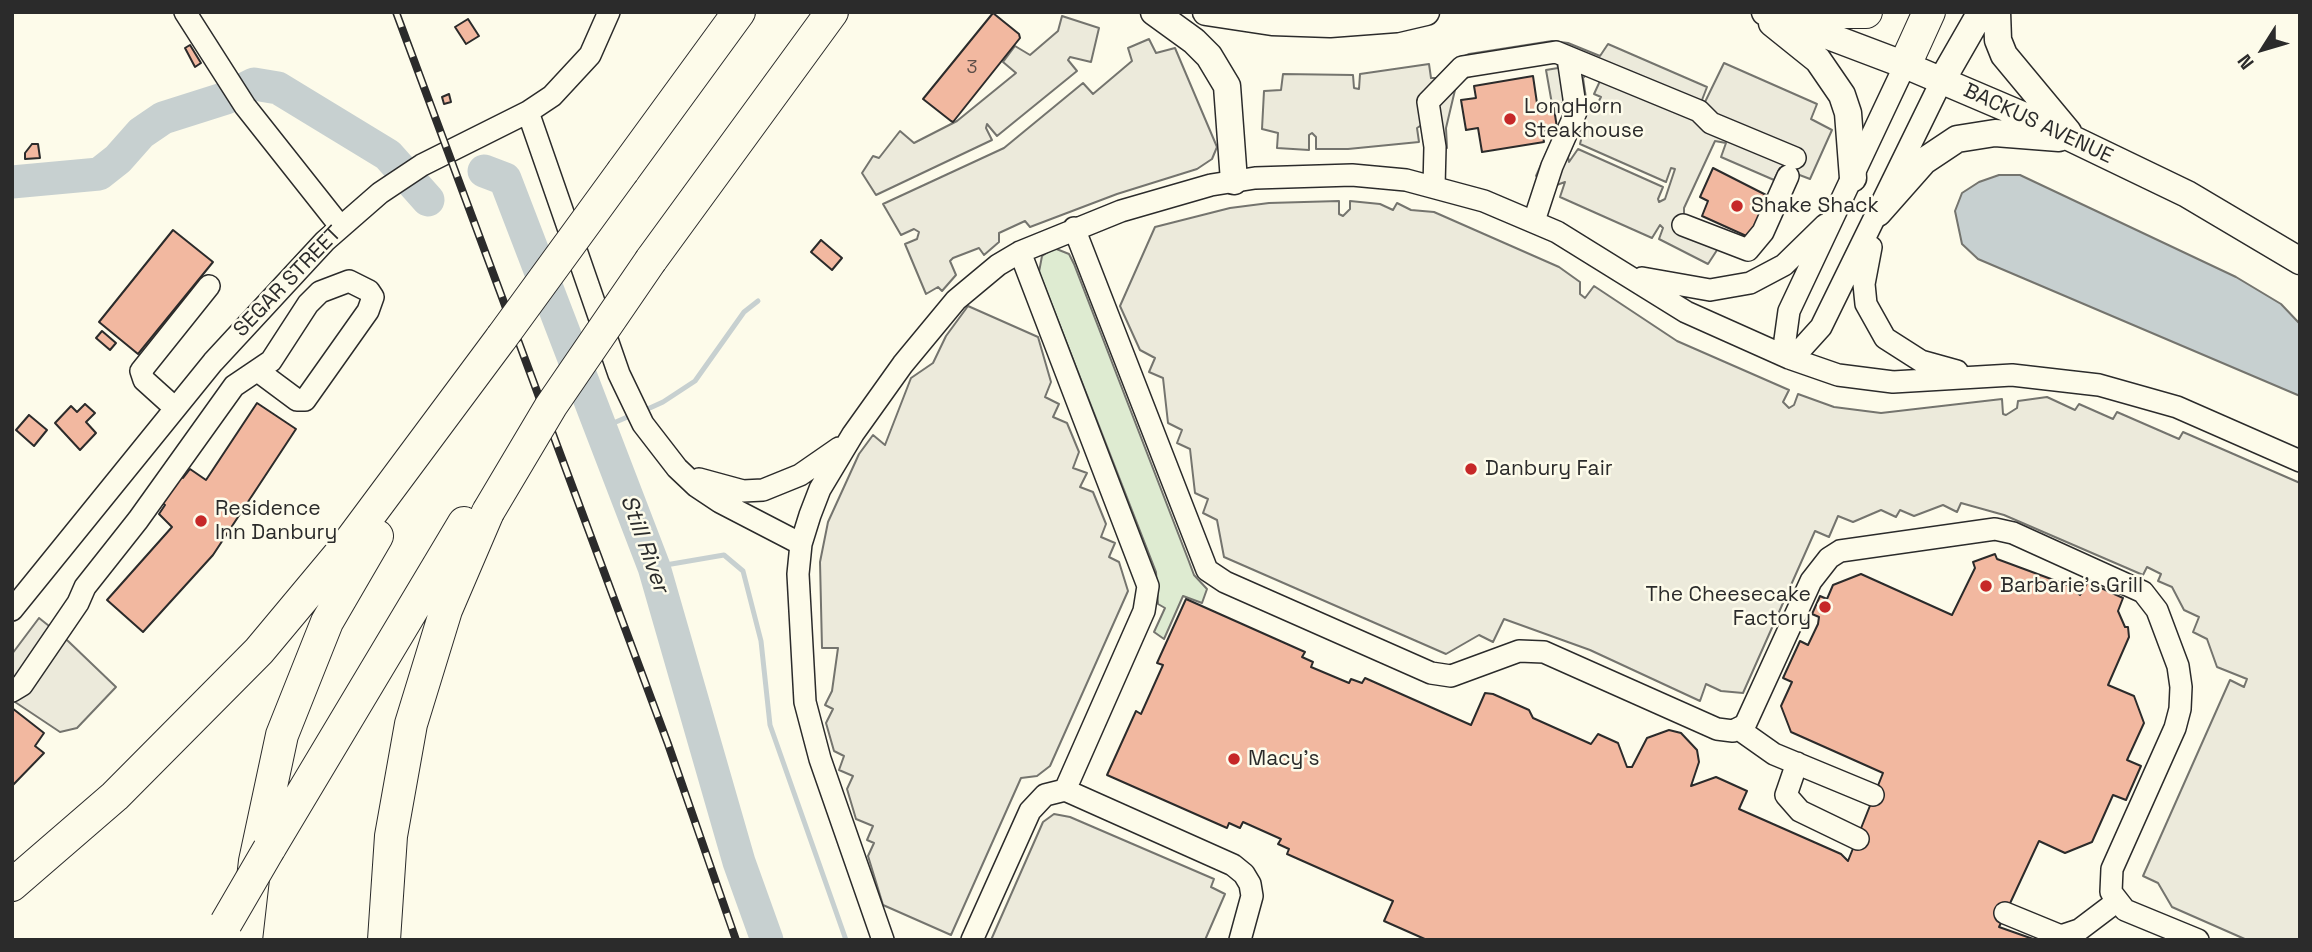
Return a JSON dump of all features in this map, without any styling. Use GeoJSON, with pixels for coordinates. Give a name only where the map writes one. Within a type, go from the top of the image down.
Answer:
{"type":"FeatureCollection","features":[{"type":"Feature","properties":{"kind":"highway"},"geometry":{"type":"LineString","coordinates":[[229,934],[255,861],[273,766],[304,674],[351,578],[441,427],[502,337],[739,12]]}},
{"type":"Feature","properties":{"kind":"highway"},"geometry":{"type":"LineString","coordinates":[[229,934],[269,849],[484,504],[651,260],[832,12]]}},
{"type":"Feature","properties":{"kind":"highway"},"geometry":{"type":"LineString","coordinates":[[1814,12],[1867,12]]}},
{"type":"Feature","properties":{"kind":"highway"},"geometry":{"type":"LineString","coordinates":[[1905,65],[1929,12]]}},
{"type":"Feature","properties":{"kind":"highway"},"geometry":{"type":"LineString","coordinates":[[12,885],[75,833],[165,749],[259,651],[441,427]]}},
{"type":"Feature","properties":{"kind":"highway"},"geometry":{"type":"LineString","coordinates":[[384,940],[391,836],[411,724],[446,610],[484,504]]}},
{"type":"Feature","properties":{"kind":"main road"},"geometry":{"type":"LineString","coordinates":[[1154,12],[1194,41],[1209,56],[1227,86],[1234,181]]}},
{"type":"Feature","properties":{"kind":"main road"},"geometry":{"type":"LineString","coordinates":[[1206,12],[1272,22],[1330,18],[1396,19],[1426,12]]}},
{"type":"Feature","properties":{"kind":"main road"},"geometry":{"type":"LineString","coordinates":[[1756,12],[1800,43],[1832,77],[1848,113],[1853,178]]}},
{"type":"Feature","properties":{"kind":"main road","name":"BACKUS AVENUE"},"geometry":{"type":"LineString","coordinates":[[1765,12],[1942,80],[2074,139],[2187,194],[2300,261]]}},
{"type":"Feature","properties":{"kind":"main road"},"geometry":{"type":"LineString","coordinates":[[1942,80],[1981,12]]}},
{"type":"Feature","properties":{"kind":"main road"},"geometry":{"type":"LineString","coordinates":[[1997,12],[1998,40],[2004,55],[2074,139]]}},
{"type":"Feature","properties":{"kind":"main road"},"geometry":{"type":"LineString","coordinates":[[1878,213],[1924,161],[1957,139],[1995,133],[2074,139]]}},
{"type":"Feature","properties":{"kind":"street"},"geometry":{"type":"LineString","coordinates":[[185,12],[245,106],[341,226]]}},
{"type":"Feature","properties":{"kind":"street","name":"SEGAR STREET"},"geometry":{"type":"LineString","coordinates":[[12,610],[264,303],[341,226],[380,193],[422,165],[528,112],[573,77],[590,55],[608,12]]}},
{"type":"Feature","properties":{"kind":"street"},"geometry":{"type":"LineString","coordinates":[[1433,187],[1434,147],[1428,102],[1462,67],[1556,52],[1601,68],[1699,111],[1711,123],[1792,167],[1763,232],[1748,250],[1684,225]]}},
{"type":"Feature","properties":{"kind":"street"},"geometry":{"type":"LineString","coordinates":[[1534,222],[1552,166],[1576,112],[1568,58]]}},
{"type":"Feature","properties":{"kind":"street"},"geometry":{"type":"LineString","coordinates":[[1789,358],[1785,340],[1789,312],[1905,65]]}},
{"type":"Feature","properties":{"kind":"street"},"geometry":{"type":"LineString","coordinates":[[1789,358],[1821,327],[1942,80]]}},
{"type":"Feature","properties":{"kind":"street"},"geometry":{"type":"LineString","coordinates":[[528,112],[629,397],[643,424],[677,468],[720,502],[801,544]]}},
{"type":"Feature","properties":{"kind":"street"},"geometry":{"type":"LineString","coordinates":[[883,940],[810,726],[798,607],[801,544],[820,489],[853,434],[937,321],[976,281],[1020,252],[1074,228],[1146,203],[1234,181],[1293,176],[1352,175],[1394,178],[1485,201],[1534,222],[1582,245],[1686,312],[1789,358],[1868,381],[1920,381],[1980,375],[2045,377],[2126,391],[2177,407],[2300,461]]}},
{"type":"Feature","properties":{"kind":"street"},"geometry":{"type":"LineString","coordinates":[[1878,213],[1864,284],[1866,304],[1873,321],[1885,338],[1901,351],[1945,369],[1980,375]]}},
{"type":"Feature","properties":{"kind":"street"},"geometry":{"type":"LineString","coordinates":[[1629,275],[1710,290],[1750,283],[1784,265],[1836,214]]}},
{"type":"Feature","properties":{"kind":"street"},"geometry":{"type":"LineString","coordinates":[[1074,228],[1202,559],[1215,576],[1431,673],[1451,676],[1519,651],[1544,652],[1727,732],[1740,730],[1745,725],[1811,581],[1829,558],[1840,551],[1995,529],[2012,533],[2143,593],[2157,610],[2178,666],[2181,687],[2175,728],[2112,869],[2110,892],[2125,910],[2198,940]]}},
{"type":"Feature","properties":{"kind":"street"},"geometry":{"type":"LineString","coordinates":[[1020,252],[1149,586],[1144,611],[1065,790]]}},
{"type":"Feature","properties":{"kind":"street"},"geometry":{"type":"LineString","coordinates":[[12,691],[22,685],[78,603],[85,587],[154,497],[229,391],[246,375],[258,371],[271,361],[308,304],[320,292],[349,281],[369,291],[373,297],[368,311],[305,400],[297,400],[258,371]]}},
{"type":"Feature","properties":{"kind":"street"},"geometry":{"type":"LineString","coordinates":[[176,408],[144,380],[141,370],[209,286]]}},
{"type":"Feature","properties":{"kind":"street"},"geometry":{"type":"LineString","coordinates":[[677,468],[720,486],[763,490],[800,475],[853,434]]}},
{"type":"Feature","properties":{"kind":"street"},"geometry":{"type":"LineString","coordinates":[[125,471],[154,497]]}},
{"type":"Feature","properties":{"kind":"street"},"geometry":{"type":"LineString","coordinates":[[1740,730],[1774,754],[1873,794]]}},
{"type":"Feature","properties":{"kind":"street"},"geometry":{"type":"LineString","coordinates":[[1797,763],[1786,795],[1810,817],[1858,839]]}},
{"type":"Feature","properties":{"kind":"street"},"geometry":{"type":"LineString","coordinates":[[972,940],[1030,811],[1045,795],[1065,790],[1233,865],[1244,874],[1250,884],[1252,896],[1240,940]]}},
{"type":"Feature","properties":{"kind":"street"},"geometry":{"type":"LineString","coordinates":[[2005,913],[2061,936],[2079,930],[2116,902]]}},
{"type":"Feature","properties":{"kind":"green space"},"geometry":{"type":"Polygon","coordinates":[[[1054,248],[1069,254],[1074,264],[1194,575],[1207,589],[1202,603],[1183,596],[1164,639],[1154,632],[1165,608],[1158,604],[1156,572],[1039,272],[1042,256],[1054,248]]]}},
{"type":"Feature","properties":{"kind":"shaded area"},"geometry":{"type":"Polygon","coordinates":[[[1062,16],[1099,28],[1091,62],[1070,57],[1068,60],[1077,71],[997,136],[987,124],[986,128],[992,140],[876,195],[862,173],[873,156],[879,158],[900,131],[914,143],[957,121],[1016,73],[1003,62],[1015,46],[1030,55],[1058,31],[1062,16]]]}},
{"type":"Feature","properties":{"kind":"shaded area"},"geometry":{"type":"Polygon","coordinates":[[[1149,39],[1156,53],[1175,48],[1217,147],[1212,159],[1197,169],[1117,194],[1030,227],[1025,221],[999,233],[999,242],[984,255],[979,248],[953,258],[950,261],[956,275],[942,291],[938,287],[926,294],[905,244],[917,239],[919,232],[914,229],[901,235],[883,204],[1004,148],[1083,83],[1093,94],[1132,61],[1128,48],[1149,39]]]}},
{"type":"Feature","properties":{"kind":"shaded area"},"geometry":{"type":"Polygon","coordinates":[[[1552,41],[1568,43],[1600,56],[1608,44],[1707,87],[1702,100],[1705,102],[1724,63],[1817,104],[1811,119],[1832,130],[1810,179],[1797,174],[1794,177],[1764,246],[1757,254],[1745,257],[1719,247],[1708,264],[1659,239],[1663,228],[1660,225],[1652,238],[1560,197],[1565,182],[1554,186],[1536,176],[1566,109],[1562,103],[1552,104],[1546,70],[1558,68],[1557,61],[1475,74],[1462,80],[1455,90],[1446,128],[1447,148],[1424,146],[1425,131],[1420,126],[1417,128],[1419,142],[1348,149],[1316,149],[1316,137],[1312,133],[1309,135],[1309,150],[1277,148],[1278,133],[1262,129],[1264,91],[1281,90],[1283,74],[1353,75],[1354,88],[1359,89],[1360,74],[1429,64],[1431,78],[1437,78],[1452,62],[1469,54],[1552,41]],[[1587,74],[1583,78],[1587,105],[1594,110],[1601,97],[1594,94],[1600,81],[1587,74]],[[1584,128],[1579,130],[1568,157],[1569,162],[1578,149],[1663,187],[1658,199],[1659,202],[1665,199],[1675,169],[1671,168],[1666,182],[1580,144],[1584,128]],[[1715,141],[1684,208],[1684,216],[1689,222],[1748,247],[1763,217],[1768,218],[1771,212],[1766,210],[1785,171],[1780,168],[1774,180],[1721,157],[1726,143],[1715,141]]]}},
{"type":"Feature","properties":{"kind":"shaded area"},"geometry":{"type":"Polygon","coordinates":[[[1999,175],[2020,175],[2236,277],[2281,304],[2300,324],[2300,396],[1978,259],[1962,244],[1955,211],[1962,193],[1979,182],[1999,175]]]}},
{"type":"Feature","properties":{"kind":"shaded area"},"geometry":{"type":"Polygon","coordinates":[[[1339,201],[1339,214],[1343,216],[1350,209],[1350,201],[1380,204],[1393,210],[1397,203],[1411,210],[1434,212],[1559,267],[1580,282],[1580,294],[1585,298],[1594,286],[1677,341],[1789,390],[1783,402],[1789,408],[1794,405],[1798,394],[1834,407],[1881,413],[2002,399],[2003,414],[2006,415],[2017,408],[2018,401],[2047,397],[2075,410],[2079,404],[2113,419],[2117,412],[2179,439],[2183,432],[2300,483],[2300,940],[2247,940],[2172,907],[2158,883],[2143,876],[2230,680],[2244,687],[2247,679],[2217,667],[2207,639],[2193,632],[2199,617],[2184,610],[2172,587],[2158,581],[2161,574],[2147,567],[2143,575],[2004,515],[1961,503],[1957,512],[1943,505],[1914,516],[1900,510],[1896,517],[1881,510],[1853,522],[1838,516],[1829,537],[1815,531],[1743,693],[1721,691],[1706,684],[1700,701],[1590,650],[1504,619],[1493,642],[1479,635],[1446,654],[1224,557],[1217,520],[1203,513],[1208,499],[1195,493],[1190,449],[1177,443],[1182,430],[1168,423],[1163,378],[1149,372],[1155,358],[1140,350],[1120,306],[1155,227],[1230,208],[1269,203],[1339,201]]]}},
{"type":"Feature","properties":{"kind":"shaded area"},"geometry":{"type":"Polygon","coordinates":[[[968,306],[1038,337],[1051,382],[1045,397],[1059,404],[1053,417],[1067,423],[1079,452],[1073,468],[1087,473],[1080,487],[1093,492],[1106,524],[1101,537],[1115,543],[1109,557],[1119,562],[1128,591],[1050,766],[1037,776],[1021,778],[951,935],[883,905],[868,856],[874,843],[867,840],[873,826],[856,819],[847,789],[853,776],[839,770],[844,756],[834,751],[826,723],[833,709],[825,705],[832,691],[838,648],[822,648],[820,562],[828,522],[859,454],[873,435],[885,445],[911,378],[933,363],[946,336],[968,306]]]}},
{"type":"Feature","properties":{"kind":"shaded area"},"geometry":{"type":"Polygon","coordinates":[[[39,618],[68,641],[116,687],[77,728],[60,732],[12,700],[12,654],[39,618]]]}},
{"type":"Feature","properties":{"kind":"shaded area"},"geometry":{"type":"Polygon","coordinates":[[[1054,814],[1070,817],[1214,879],[1211,887],[1225,894],[1205,940],[991,940],[1043,822],[1054,814]]]}},
{"type":"Feature","properties":{"kind":"building"},"geometry":{"type":"Polygon","coordinates":[[[993,13],[1019,34],[1020,38],[953,122],[923,99],[993,13]]]}},
{"type":"Feature","properties":{"kind":"building"},"geometry":{"type":"Polygon","coordinates":[[[468,19],[479,36],[466,44],[455,27],[468,19]]]}},
{"type":"Feature","properties":{"kind":"building"},"geometry":{"type":"Polygon","coordinates":[[[190,45],[201,63],[195,67],[185,48],[190,45]]]}},
{"type":"Feature","properties":{"kind":"building","name":"LongHorn Steakhouse"},"geometry":{"type":"Polygon","coordinates":[[[1533,76],[1538,110],[1554,108],[1557,128],[1542,131],[1544,142],[1482,152],[1478,128],[1466,130],[1461,100],[1476,98],[1474,86],[1533,76]]]}},
{"type":"Feature","properties":{"kind":"building"},"geometry":{"type":"Polygon","coordinates":[[[449,94],[451,102],[444,104],[442,97],[449,94]]]}},
{"type":"Feature","properties":{"kind":"building"},"geometry":{"type":"Polygon","coordinates":[[[32,144],[38,144],[40,158],[25,159],[25,153],[32,144]]]}},
{"type":"Feature","properties":{"kind":"building","name":"Shake Shack"},"geometry":{"type":"Polygon","coordinates":[[[1713,168],[1772,198],[1753,239],[1702,216],[1708,201],[1700,197],[1713,168]]]}},
{"type":"Feature","properties":{"kind":"building"},"geometry":{"type":"Polygon","coordinates":[[[173,230],[213,262],[138,354],[99,322],[173,230]]]}},
{"type":"Feature","properties":{"kind":"building"},"geometry":{"type":"Polygon","coordinates":[[[821,240],[842,258],[832,270],[811,252],[821,240]]]}},
{"type":"Feature","properties":{"kind":"building"},"geometry":{"type":"Polygon","coordinates":[[[102,331],[116,343],[110,350],[96,338],[102,331]]]}},
{"type":"Feature","properties":{"kind":"building","name":"Residence Inn Danbury"},"geometry":{"type":"Polygon","coordinates":[[[257,403],[296,429],[213,555],[143,632],[107,600],[172,527],[159,514],[165,505],[161,502],[179,475],[183,478],[190,469],[206,480],[257,403]]]}},
{"type":"Feature","properties":{"kind":"building"},"geometry":{"type":"Polygon","coordinates":[[[85,404],[95,413],[86,422],[96,433],[80,450],[55,423],[71,406],[77,412],[85,404]]]}},
{"type":"Feature","properties":{"kind":"building"},"geometry":{"type":"Polygon","coordinates":[[[29,415],[47,430],[34,446],[16,430],[29,415]]]}},
{"type":"Feature","properties":{"kind":"building"},"geometry":{"type":"Polygon","coordinates":[[[1995,554],[1997,559],[2070,586],[2080,595],[2088,582],[2123,598],[2118,611],[2125,627],[2128,627],[2129,637],[2108,685],[2134,696],[2144,723],[2127,760],[2141,766],[2126,800],[2113,795],[2092,842],[2065,853],[2039,841],[1999,927],[2036,940],[1427,940],[1384,921],[1393,901],[1287,854],[1289,849],[1278,844],[1281,839],[1243,822],[1240,828],[1229,823],[1227,828],[1107,775],[1136,711],[1141,714],[1163,665],[1157,663],[1186,599],[1305,652],[1302,657],[1313,662],[1311,667],[1349,683],[1351,679],[1362,683],[1365,678],[1471,725],[1485,693],[1493,694],[1529,710],[1533,718],[1591,744],[1598,734],[1618,743],[1627,767],[1632,767],[1647,738],[1669,730],[1681,733],[1697,750],[1699,762],[1691,786],[1716,777],[1747,791],[1739,809],[1841,854],[1848,861],[1883,773],[1791,732],[1781,706],[1792,682],[1783,678],[1800,641],[1808,645],[1818,624],[1819,617],[1812,614],[1820,596],[1827,599],[1833,585],[1861,574],[1952,615],[1975,568],[1973,562],[1995,554]]]}},
{"type":"Feature","properties":{"kind":"building"},"geometry":{"type":"Polygon","coordinates":[[[12,708],[44,733],[35,746],[44,753],[12,786],[12,708]]]}},
{"type":"Feature","properties":{"kind":"waterway","name":"Still River"},"geometry":{"type":"LineString","coordinates":[[12,182],[99,174],[118,159],[141,133],[163,118],[226,98],[254,84],[278,88],[388,155],[428,200]]}},
{"type":"Feature","properties":{"kind":"waterway","name":"Still River"},"geometry":{"type":"LineString","coordinates":[[484,171],[505,179],[654,567],[739,862],[767,940]]}},
{"type":"Feature","properties":{"kind":"waterway"},"geometry":{"type":"LineString","coordinates":[[641,412],[663,402],[695,381],[744,312],[758,301]]}},
{"type":"Feature","properties":{"kind":"waterway"},"geometry":{"type":"LineString","coordinates":[[602,428],[632,415]]}},
{"type":"Feature","properties":{"kind":"waterway"},"geometry":{"type":"LineString","coordinates":[[654,567],[724,555],[743,571],[761,641],[770,725],[846,940]]}},
{"type":"Feature","properties":{"kind":"railway"},"geometry":{"type":"LineString","coordinates":[[396,12],[668,744],[736,940]]}},
{"type":"Feature","properties":{"kind":"place","name":"LongHorn Steakhouse"},"geometry":{"type":"Point","coordinates":[1510,119]}},
{"type":"Feature","properties":{"kind":"place","name":"Shake Shack"},"geometry":{"type":"Point","coordinates":[1737,206]}},
{"type":"Feature","properties":{"kind":"place","name":"Danbury Fair"},"geometry":{"type":"Point","coordinates":[1471,469]}},
{"type":"Feature","properties":{"kind":"place","name":"Residence Inn Danbury"},"geometry":{"type":"Point","coordinates":[201,521]}},
{"type":"Feature","properties":{"kind":"place","name":"Barbarie's Grill"},"geometry":{"type":"Point","coordinates":[1986,586]}},
{"type":"Feature","properties":{"kind":"place","name":"The Cheesecake Factory"},"geometry":{"type":"Point","coordinates":[1825,607]}},
{"type":"Feature","properties":{"kind":"place","name":"Macy's"},"geometry":{"type":"Point","coordinates":[1234,759]}}]}
